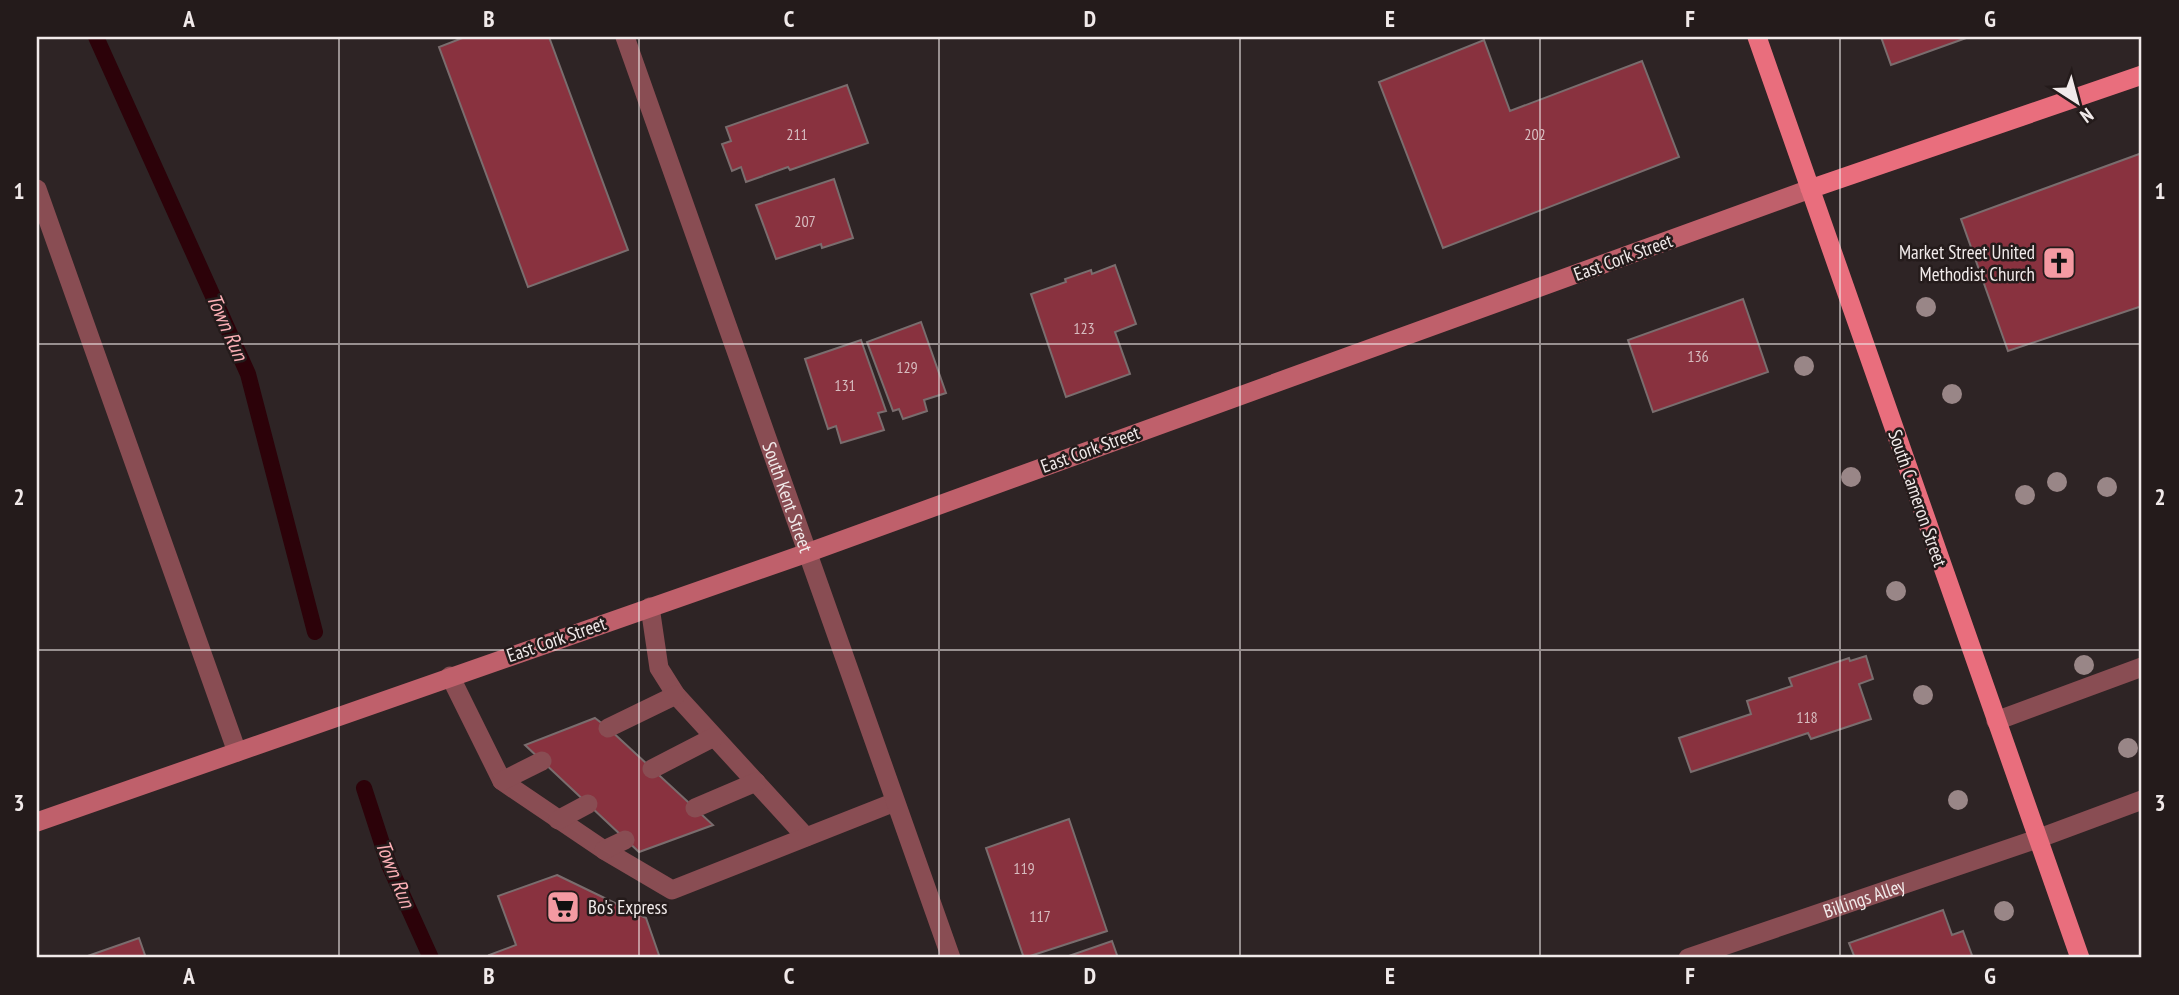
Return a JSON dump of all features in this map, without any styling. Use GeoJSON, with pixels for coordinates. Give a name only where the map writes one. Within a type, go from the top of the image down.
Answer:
{"type":"FeatureCollection","features":[{"type":"Feature","properties":{"kind":"main road","name":"South Cameron Street"},"geometry":{"type":"LineString","coordinates":[[1757,37],[2080,958]]}},
{"type":"Feature","properties":{"kind":"main road","name":"East Cork Street"},"geometry":{"type":"LineString","coordinates":[[37,822],[807,553],[1810,189],[2142,75]]}},
{"type":"Feature","properties":{"kind":"street","name":"South Kent Street"},"geometry":{"type":"LineString","coordinates":[[625,37],[951,958]]}},
{"type":"Feature","properties":{"kind":"street"},"geometry":{"type":"LineString","coordinates":[[37,189],[237,752]]}},
{"type":"Feature","properties":{"kind":"street"},"geometry":{"type":"LineString","coordinates":[[650,607],[659,668],[676,695],[806,837]]}},
{"type":"Feature","properties":{"kind":"street"},"geometry":{"type":"LineString","coordinates":[[1996,722],[2142,667]]}},
{"type":"Feature","properties":{"kind":"street"},"geometry":{"type":"LineString","coordinates":[[450,676],[502,781],[604,850],[672,890],[895,802]]}},
{"type":"Feature","properties":{"kind":"street"},"geometry":{"type":"LineString","coordinates":[[608,728],[676,695]]}},
{"type":"Feature","properties":{"kind":"street"},"geometry":{"type":"LineString","coordinates":[[652,769],[714,737]]}},
{"type":"Feature","properties":{"kind":"street"},"geometry":{"type":"LineString","coordinates":[[502,781],[542,761]]}},
{"type":"Feature","properties":{"kind":"street"},"geometry":{"type":"LineString","coordinates":[[695,808],[756,782]]}},
{"type":"Feature","properties":{"kind":"street","name":"Billings Alley"},"geometry":{"type":"LineString","coordinates":[[1688,958],[2038,839],[2142,800]]}},
{"type":"Feature","properties":{"kind":"street"},"geometry":{"type":"LineString","coordinates":[[558,820],[588,804]]}},
{"type":"Feature","properties":{"kind":"street"},"geometry":{"type":"LineString","coordinates":[[604,850],[625,839]]}},
{"type":"Feature","properties":{"kind":"building"},"geometry":{"type":"Polygon","coordinates":[[[465,37],[549,37],[628,250],[528,287],[439,47],[465,37]]]}},
{"type":"Feature","properties":{"kind":"building"},"geometry":{"type":"Polygon","coordinates":[[[1881,37],[1969,37],[1891,65],[1881,37]]]}},
{"type":"Feature","properties":{"kind":"building"},"geometry":{"type":"Polygon","coordinates":[[[1484,40],[1510,111],[1642,61],[1679,157],[1443,248],[1379,82],[1484,40]]]}},
{"type":"Feature","properties":{"kind":"building"},"geometry":{"type":"Polygon","coordinates":[[[847,85],[868,143],[746,182],[741,167],[732,171],[722,144],[731,141],[726,127],[847,85]]]}},
{"type":"Feature","properties":{"kind":"building","name":"Market Street United Methodist Church"},"geometry":{"type":"Polygon","coordinates":[[[2142,153],[2142,306],[2008,351],[1961,219],[2142,153]]]}},
{"type":"Feature","properties":{"kind":"building"},"geometry":{"type":"Polygon","coordinates":[[[834,179],[853,238],[822,248],[821,244],[776,259],[756,205],[834,179]]]}},
{"type":"Feature","properties":{"kind":"building"},"geometry":{"type":"Polygon","coordinates":[[[1115,265],[1136,324],[1115,332],[1130,374],[1066,397],[1031,294],[1091,270],[1092,274],[1115,265]]]}},
{"type":"Feature","properties":{"kind":"building"},"geometry":{"type":"Polygon","coordinates":[[[1743,299],[1768,372],[1653,412],[1628,340],[1743,299]]]}},
{"type":"Feature","properties":{"kind":"building"},"geometry":{"type":"Polygon","coordinates":[[[921,322],[946,393],[924,400],[927,411],[903,419],[899,409],[893,411],[867,342],[921,322]]]}},
{"type":"Feature","properties":{"kind":"building"},"geometry":{"type":"Polygon","coordinates":[[[861,340],[886,411],[878,413],[884,430],[841,443],[836,426],[828,429],[805,359],[861,340]]]}},
{"type":"Feature","properties":{"kind":"building"},"geometry":{"type":"Polygon","coordinates":[[[1866,656],[1873,679],[1859,684],[1871,719],[1811,739],[1808,733],[1691,772],[1679,738],[1751,714],[1747,701],[1792,686],[1789,678],[1849,658],[1850,661],[1866,656]]]}},
{"type":"Feature","properties":{"kind":"building"},"geometry":{"type":"Polygon","coordinates":[[[595,718],[713,825],[639,852],[525,745],[595,718]]]}},
{"type":"Feature","properties":{"kind":"building"},"geometry":{"type":"Polygon","coordinates":[[[1069,819],[1107,931],[1024,958],[986,848],[1069,819]]]}},
{"type":"Feature","properties":{"kind":"building","name":"Bo's Express"},"geometry":{"type":"Polygon","coordinates":[[[557,875],[646,918],[660,958],[490,958],[489,955],[516,945],[498,896],[557,875]]]}},
{"type":"Feature","properties":{"kind":"building"},"geometry":{"type":"Polygon","coordinates":[[[1943,910],[1952,935],[1963,931],[1973,958],[1855,958],[1849,943],[1943,910]]]}},
{"type":"Feature","properties":{"kind":"building"},"geometry":{"type":"Polygon","coordinates":[[[139,938],[146,958],[82,958],[139,938]]]}},
{"type":"Feature","properties":{"kind":"building"},"geometry":{"type":"Polygon","coordinates":[[[1112,941],[1118,958],[1063,958],[1112,941]]]}},
{"type":"Feature","properties":{"kind":"waterway","name":"Town Run"},"geometry":{"type":"LineString","coordinates":[[96,37],[248,374],[315,632]]}},
{"type":"Feature","properties":{"kind":"waterway","name":"Town Run"},"geometry":{"type":"LineString","coordinates":[[364,788],[389,865],[431,958]]}},
{"type":"Feature","properties":{"kind":"place","name":"Market Street United Methodist Church"},"geometry":{"type":"Point","coordinates":[2059,263]}},
{"type":"Feature","properties":{"kind":"place","name":"Bo's Express"},"geometry":{"type":"Point","coordinates":[563,907]}}]}
